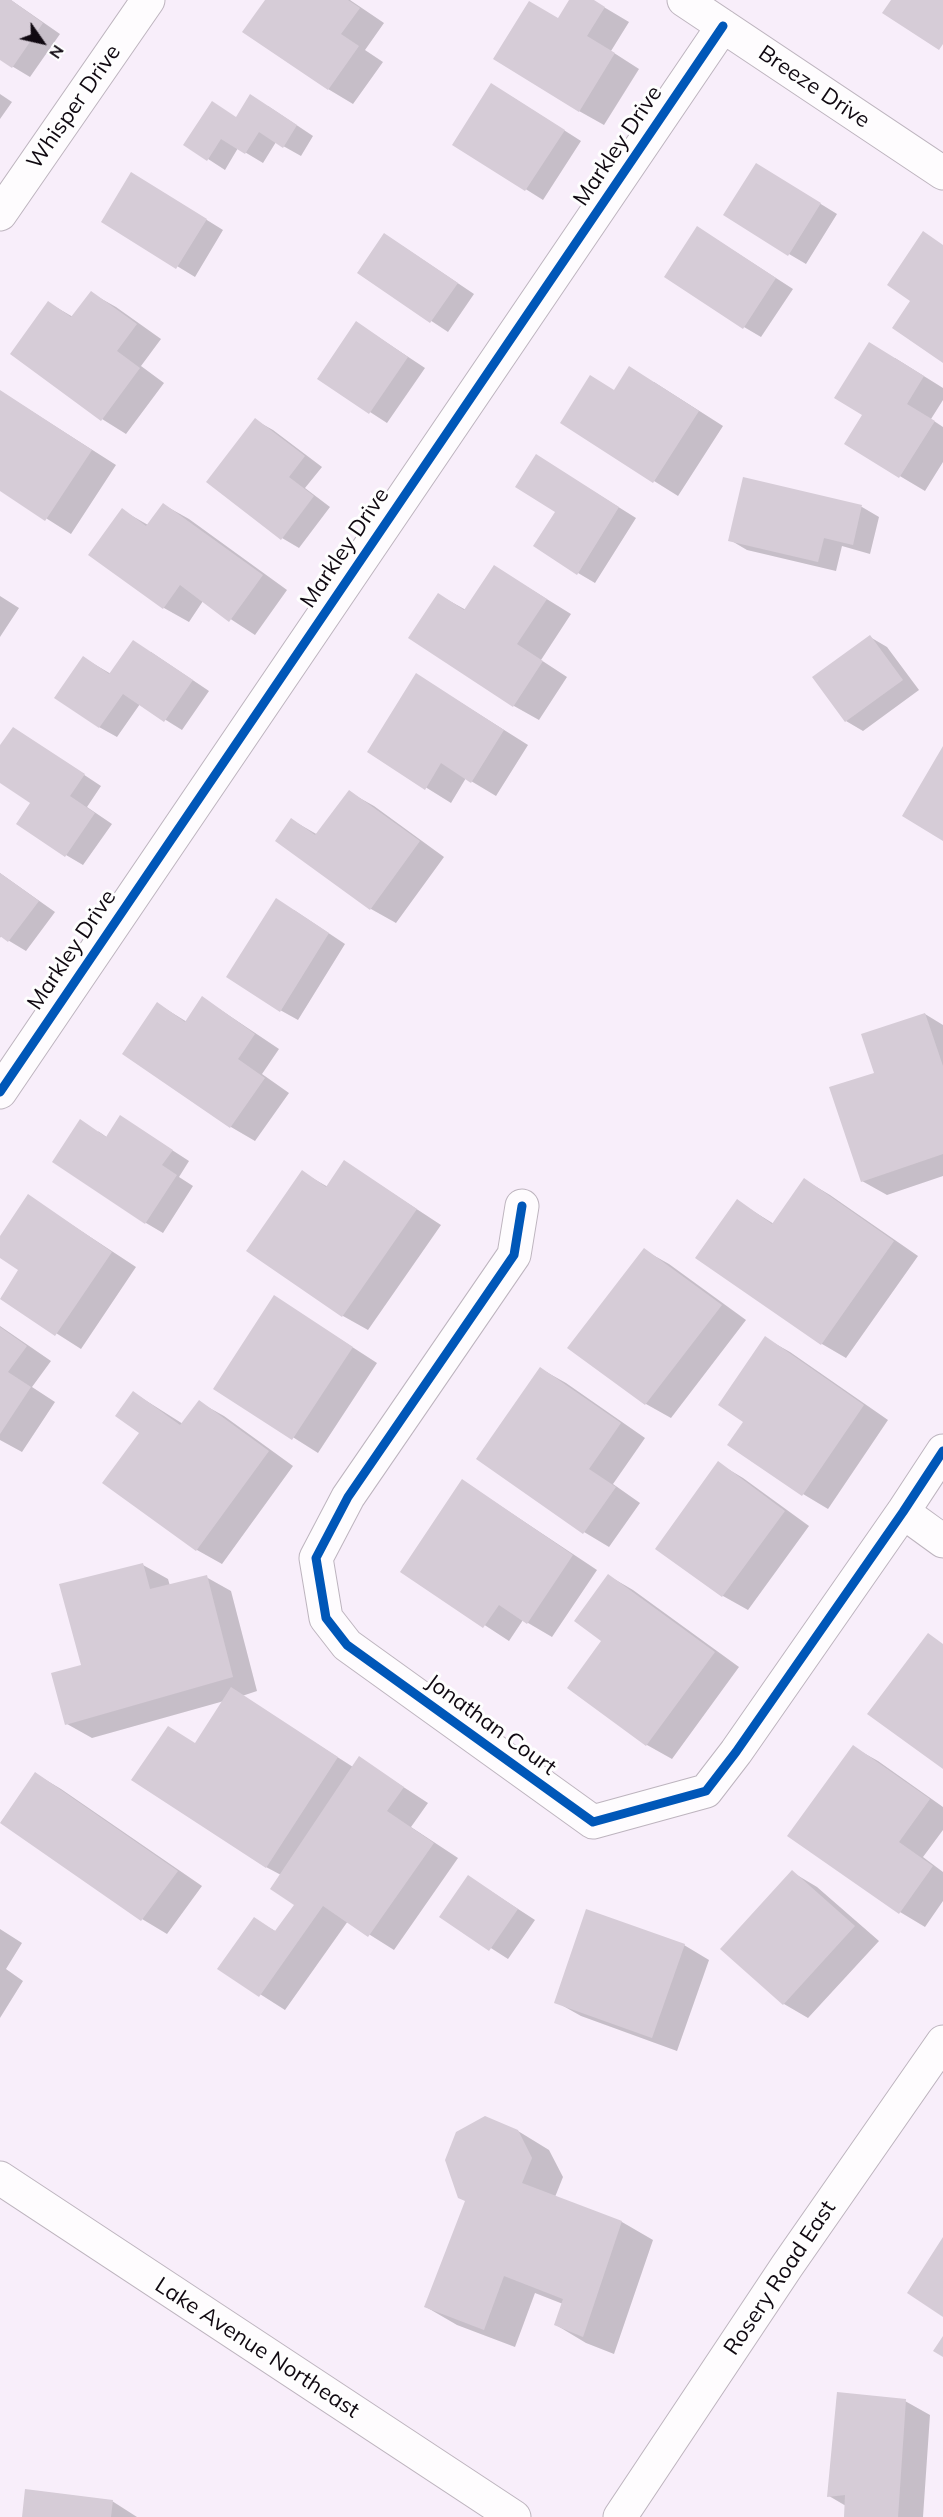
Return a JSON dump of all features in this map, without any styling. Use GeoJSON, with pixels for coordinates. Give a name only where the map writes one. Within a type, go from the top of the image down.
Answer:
{"type":"FeatureCollection","features":[{"type":"Feature","properties":{"kind":"street","name":"Whisper Drive"},"geometry":{"type":"LineString","coordinates":[[0,214],[148,0]]}},
{"type":"Feature","properties":{"kind":"street","name":"Breeze Drive"},"geometry":{"type":"LineString","coordinates":[[684,0],[943,173]]}},
{"type":"Feature","properties":{"kind":"street","name":"Markley Drive"},"geometry":{"type":"LineString","coordinates":[[0,1092],[723,26]]}},
{"type":"Feature","properties":{"kind":"street","name":"Jonathan Court"},"geometry":{"type":"LineString","coordinates":[[522,1206],[514,1255],[348,1497],[315,1558],[326,1618],[347,1645],[593,1822],[706,1791],[736,1752],[943,1451]]}},
{"type":"Feature","properties":{"kind":"street"},"geometry":{"type":"LineString","coordinates":[[903,1512],[943,1541]]}},
{"type":"Feature","properties":{"kind":"street","name":"Rosery Road East"},"geometry":{"type":"LineString","coordinates":[[620,2517],[787,2266],[943,2042]]}},
{"type":"Feature","properties":{"kind":"street","name":"Lake Avenue Northeast"},"geometry":{"type":"LineString","coordinates":[[0,2178],[514,2517]]}},
{"type":"Feature","properties":{"kind":"building"},"geometry":{"type":"Polygon","coordinates":[[[0,0],[11,0],[43,23],[12,68],[0,60],[0,0]]]}},
{"type":"Feature","properties":{"kind":"building"},"geometry":{"type":"Polygon","coordinates":[[[265,0],[348,0],[360,8],[341,34],[359,46],[328,90],[242,32],[265,0]]]}},
{"type":"Feature","properties":{"kind":"building"},"geometry":{"type":"Polygon","coordinates":[[[569,0],[594,0],[605,7],[587,36],[615,53],[579,112],[493,59],[529,1],[558,18],[569,0]]]}},
{"type":"Feature","properties":{"kind":"building"},"geometry":{"type":"Polygon","coordinates":[[[891,0],[943,0],[943,44],[939,50],[882,13],[891,0]]]}},
{"type":"Feature","properties":{"kind":"building"},"geometry":{"type":"Polygon","coordinates":[[[491,83],[565,130],[525,191],[452,145],[491,83]]]}},
{"type":"Feature","properties":{"kind":"building"},"geometry":{"type":"Polygon","coordinates":[[[250,94],[297,125],[283,148],[259,132],[245,154],[221,139],[207,161],[183,145],[212,101],[236,117],[250,94]]]}},
{"type":"Feature","properties":{"kind":"building"},"geometry":{"type":"Polygon","coordinates":[[[756,163],[821,203],[788,256],[723,215],[756,163]]]}},
{"type":"Feature","properties":{"kind":"building"},"geometry":{"type":"Polygon","coordinates":[[[131,172],[207,219],[176,269],[101,222],[131,172]]]}},
{"type":"Feature","properties":{"kind":"building"},"geometry":{"type":"Polygon","coordinates":[[[697,226],[776,278],[743,329],[664,277],[697,226]]]}},
{"type":"Feature","properties":{"kind":"building"},"geometry":{"type":"Polygon","coordinates":[[[923,231],[943,245],[943,363],[892,328],[910,301],[887,285],[923,231]]]}},
{"type":"Feature","properties":{"kind":"building"},"geometry":{"type":"Polygon","coordinates":[[[384,233],[458,283],[430,323],[357,273],[384,233]]]}},
{"type":"Feature","properties":{"kind":"building"},"geometry":{"type":"Polygon","coordinates":[[[91,291],[137,324],[117,351],[140,368],[101,421],[10,354],[48,301],[71,317],[91,291]]]}},
{"type":"Feature","properties":{"kind":"building"},"geometry":{"type":"Polygon","coordinates":[[[356,321],[408,357],[369,414],[317,379],[356,321]]]}},
{"type":"Feature","properties":{"kind":"building"},"geometry":{"type":"Polygon","coordinates":[[[869,342],[924,376],[907,404],[935,421],[899,478],[844,444],[862,415],[834,398],[869,342]]]}},
{"type":"Feature","properties":{"kind":"building"},"geometry":{"type":"Polygon","coordinates":[[[629,366],[699,411],[653,483],[560,423],[590,375],[614,390],[629,366]]]}},
{"type":"Feature","properties":{"kind":"building"},"geometry":{"type":"Polygon","coordinates":[[[0,390],[92,450],[45,521],[0,491],[0,390]]]}},
{"type":"Feature","properties":{"kind":"building"},"geometry":{"type":"Polygon","coordinates":[[[255,418],[305,456],[289,477],[314,496],[281,540],[206,482],[255,418]]]}},
{"type":"Feature","properties":{"kind":"building"},"geometry":{"type":"Polygon","coordinates":[[[536,454],[619,507],[577,575],[533,546],[555,512],[515,487],[536,454]]]}},
{"type":"Feature","properties":{"kind":"building"},"geometry":{"type":"Polygon","coordinates":[[[743,477],[862,505],[853,545],[824,538],[818,562],[728,541],[743,477]]]}},
{"type":"Feature","properties":{"kind":"building"},"geometry":{"type":"Polygon","coordinates":[[[163,503],[263,575],[229,622],[180,585],[163,609],[88,555],[122,508],[146,526],[163,503]]]}},
{"type":"Feature","properties":{"kind":"building"},"geometry":{"type":"Polygon","coordinates":[[[494,565],[547,599],[517,644],[543,661],[513,707],[408,638],[438,593],[464,610],[494,565]]]}},
{"type":"Feature","properties":{"kind":"building"},"geometry":{"type":"Polygon","coordinates":[[[870,635],[903,680],[845,722],[812,677],[870,635]]]}},
{"type":"Feature","properties":{"kind":"building"},"geometry":{"type":"Polygon","coordinates":[[[133,640],[193,680],[164,722],[123,694],[99,728],[54,698],[83,656],[109,674],[133,640]]]}},
{"type":"Feature","properties":{"kind":"building"},"geometry":{"type":"Polygon","coordinates":[[[416,673],[504,730],[471,783],[441,763],[425,790],[367,752],[416,673]]]}},
{"type":"Feature","properties":{"kind":"building"},"geometry":{"type":"Polygon","coordinates":[[[13,727],[85,774],[70,796],[95,813],[65,857],[16,824],[30,803],[0,783],[0,745],[13,727]]]}},
{"type":"Feature","properties":{"kind":"building"},"geometry":{"type":"Polygon","coordinates":[[[943,746],[943,841],[902,816],[943,746]]]}},
{"type":"Feature","properties":{"kind":"building"},"geometry":{"type":"Polygon","coordinates":[[[349,790],[420,841],[370,910],[275,841],[291,818],[315,835],[349,790]]]}},
{"type":"Feature","properties":{"kind":"building"},"geometry":{"type":"Polygon","coordinates":[[[0,873],[39,901],[8,942],[0,936],[0,873]]]}},
{"type":"Feature","properties":{"kind":"building"},"geometry":{"type":"Polygon","coordinates":[[[276,898],[329,933],[280,1012],[226,977],[276,898]]]}},
{"type":"Feature","properties":{"kind":"building"},"geometry":{"type":"Polygon","coordinates":[[[202,996],[255,1034],[238,1059],[265,1078],[230,1128],[122,1054],[157,1002],[185,1022],[202,996]]]}},
{"type":"Feature","properties":{"kind":"building"},"geometry":{"type":"Polygon","coordinates":[[[925,1013],[943,1066],[943,1154],[861,1182],[829,1087],[874,1073],[861,1034],[925,1013]]]}},
{"type":"Feature","properties":{"kind":"building"},"geometry":{"type":"Polygon","coordinates":[[[120,1115],[173,1150],[162,1165],[177,1175],[145,1224],[52,1162],[80,1119],[106,1137],[120,1115]]]}},
{"type":"Feature","properties":{"kind":"building"},"geometry":{"type":"Polygon","coordinates":[[[344,1160],[417,1209],[342,1317],[246,1251],[302,1170],[326,1187],[344,1160]]]}},
{"type":"Feature","properties":{"kind":"building"},"geometry":{"type":"Polygon","coordinates":[[[804,1178],[894,1241],[821,1345],[695,1258],[737,1199],[772,1224],[804,1178]]]}},
{"type":"Feature","properties":{"kind":"building"},"geometry":{"type":"Polygon","coordinates":[[[28,1194],[112,1252],[55,1336],[0,1299],[18,1270],[0,1258],[0,1236],[28,1194]]]}},
{"type":"Feature","properties":{"kind":"building"},"geometry":{"type":"Polygon","coordinates":[[[644,1248],[722,1305],[645,1405],[567,1348],[644,1248]]]}},
{"type":"Feature","properties":{"kind":"building"},"geometry":{"type":"Polygon","coordinates":[[[274,1295],[353,1347],[292,1440],[213,1389],[274,1295]]]}},
{"type":"Feature","properties":{"kind":"building"},"geometry":{"type":"Polygon","coordinates":[[[0,1327],[27,1346],[8,1372],[31,1387],[0,1434],[0,1327]]]}},
{"type":"Feature","properties":{"kind":"building"},"geometry":{"type":"Polygon","coordinates":[[[765,1336],[864,1405],[802,1496],[727,1445],[743,1422],[718,1405],[765,1336]]]}},
{"type":"Feature","properties":{"kind":"building"},"geometry":{"type":"Polygon","coordinates":[[[540,1367],[621,1423],[589,1469],[616,1487],[583,1534],[476,1459],[540,1367]]]}},
{"type":"Feature","properties":{"kind":"building"},"geometry":{"type":"Polygon","coordinates":[[[133,1391],[180,1425],[199,1400],[269,1451],[196,1551],[102,1483],[139,1433],[115,1416],[133,1391]]]}},
{"type":"Feature","properties":{"kind":"building"},"geometry":{"type":"Polygon","coordinates":[[[718,1461],[785,1511],[722,1597],[655,1549],[718,1461]]]}},
{"type":"Feature","properties":{"kind":"building"},"geometry":{"type":"Polygon","coordinates":[[[462,1479],[573,1555],[527,1624],[499,1605],[483,1628],[400,1572],[462,1479]]]}},
{"type":"Feature","properties":{"kind":"building"},"geometry":{"type":"Polygon","coordinates":[[[143,1563],[150,1589],[207,1575],[233,1677],[65,1725],[51,1673],[81,1665],[59,1584],[143,1563]]]}},
{"type":"Feature","properties":{"kind":"building"},"geometry":{"type":"Polygon","coordinates":[[[608,1574],[715,1652],[646,1746],[567,1688],[601,1641],[574,1621],[608,1574]]]}},
{"type":"Feature","properties":{"kind":"building"},"geometry":{"type":"Polygon","coordinates":[[[928,1633],[943,1644],[943,1769],[867,1714],[928,1633]]]}},
{"type":"Feature","properties":{"kind":"building"},"geometry":{"type":"Polygon","coordinates":[[[231,1687],[338,1757],[266,1868],[131,1780],[168,1726],[195,1743],[231,1687]]]}},
{"type":"Feature","properties":{"kind":"building"},"geometry":{"type":"Polygon","coordinates":[[[853,1745],[930,1799],[899,1842],[933,1866],[899,1914],[787,1836],[853,1745]]]}},
{"type":"Feature","properties":{"kind":"building"},"geometry":{"type":"Polygon","coordinates":[[[359,1756],[404,1787],[387,1811],[434,1843],[368,1937],[323,1906],[259,1997],[217,1969],[254,1917],[275,1931],[294,1905],[270,1889],[359,1756]]]}},
{"type":"Feature","properties":{"kind":"building"},"geometry":{"type":"Polygon","coordinates":[[[35,1772],[178,1871],[141,1921],[0,1823],[35,1772]]]}},
{"type":"Feature","properties":{"kind":"building"},"geometry":{"type":"Polygon","coordinates":[[[792,1870],[855,1926],[783,2005],[720,1949],[792,1870]]]}},
{"type":"Feature","properties":{"kind":"building"},"geometry":{"type":"Polygon","coordinates":[[[468,1875],[518,1909],[489,1951],[439,1917],[468,1875]]]}},
{"type":"Feature","properties":{"kind":"building"},"geometry":{"type":"Polygon","coordinates":[[[586,1909],[685,1944],[652,2038],[554,2003],[586,1909]]]}},
{"type":"Feature","properties":{"kind":"building"},"geometry":{"type":"Polygon","coordinates":[[[485,2116],[518,2130],[532,2158],[522,2183],[622,2221],[583,2337],[554,2325],[563,2299],[504,2276],[484,2330],[424,2307],[465,2201],[458,2198],[445,2160],[456,2132],[485,2116]]]}},
{"type":"Feature","properties":{"kind":"building"},"geometry":{"type":"Polygon","coordinates":[[[943,2237],[943,2317],[907,2293],[943,2237]]]}},
{"type":"Feature","properties":{"kind":"building"},"geometry":{"type":"Polygon","coordinates":[[[943,2336],[943,2357],[933,2351],[943,2336]]]}},
{"type":"Feature","properties":{"kind":"building"},"geometry":{"type":"Polygon","coordinates":[[[837,2392],[906,2399],[898,2517],[844,2517],[845,2495],[827,2497],[837,2392]]]}},
{"type":"Feature","properties":{"kind":"building"},"geometry":{"type":"Polygon","coordinates":[[[25,2489],[113,2500],[111,2517],[22,2517],[25,2489]]]}},
{"type":"Feature","properties":{"kind":"cycle path"},"geometry":{"type":"LineString","coordinates":[[0,1092],[723,26]]}},
{"type":"Feature","properties":{"kind":"cycle path"},"geometry":{"type":"LineString","coordinates":[[522,1206],[514,1255],[348,1497],[316,1558],[326,1618],[347,1645],[593,1822],[706,1791],[736,1752],[943,1451]]}}]}
